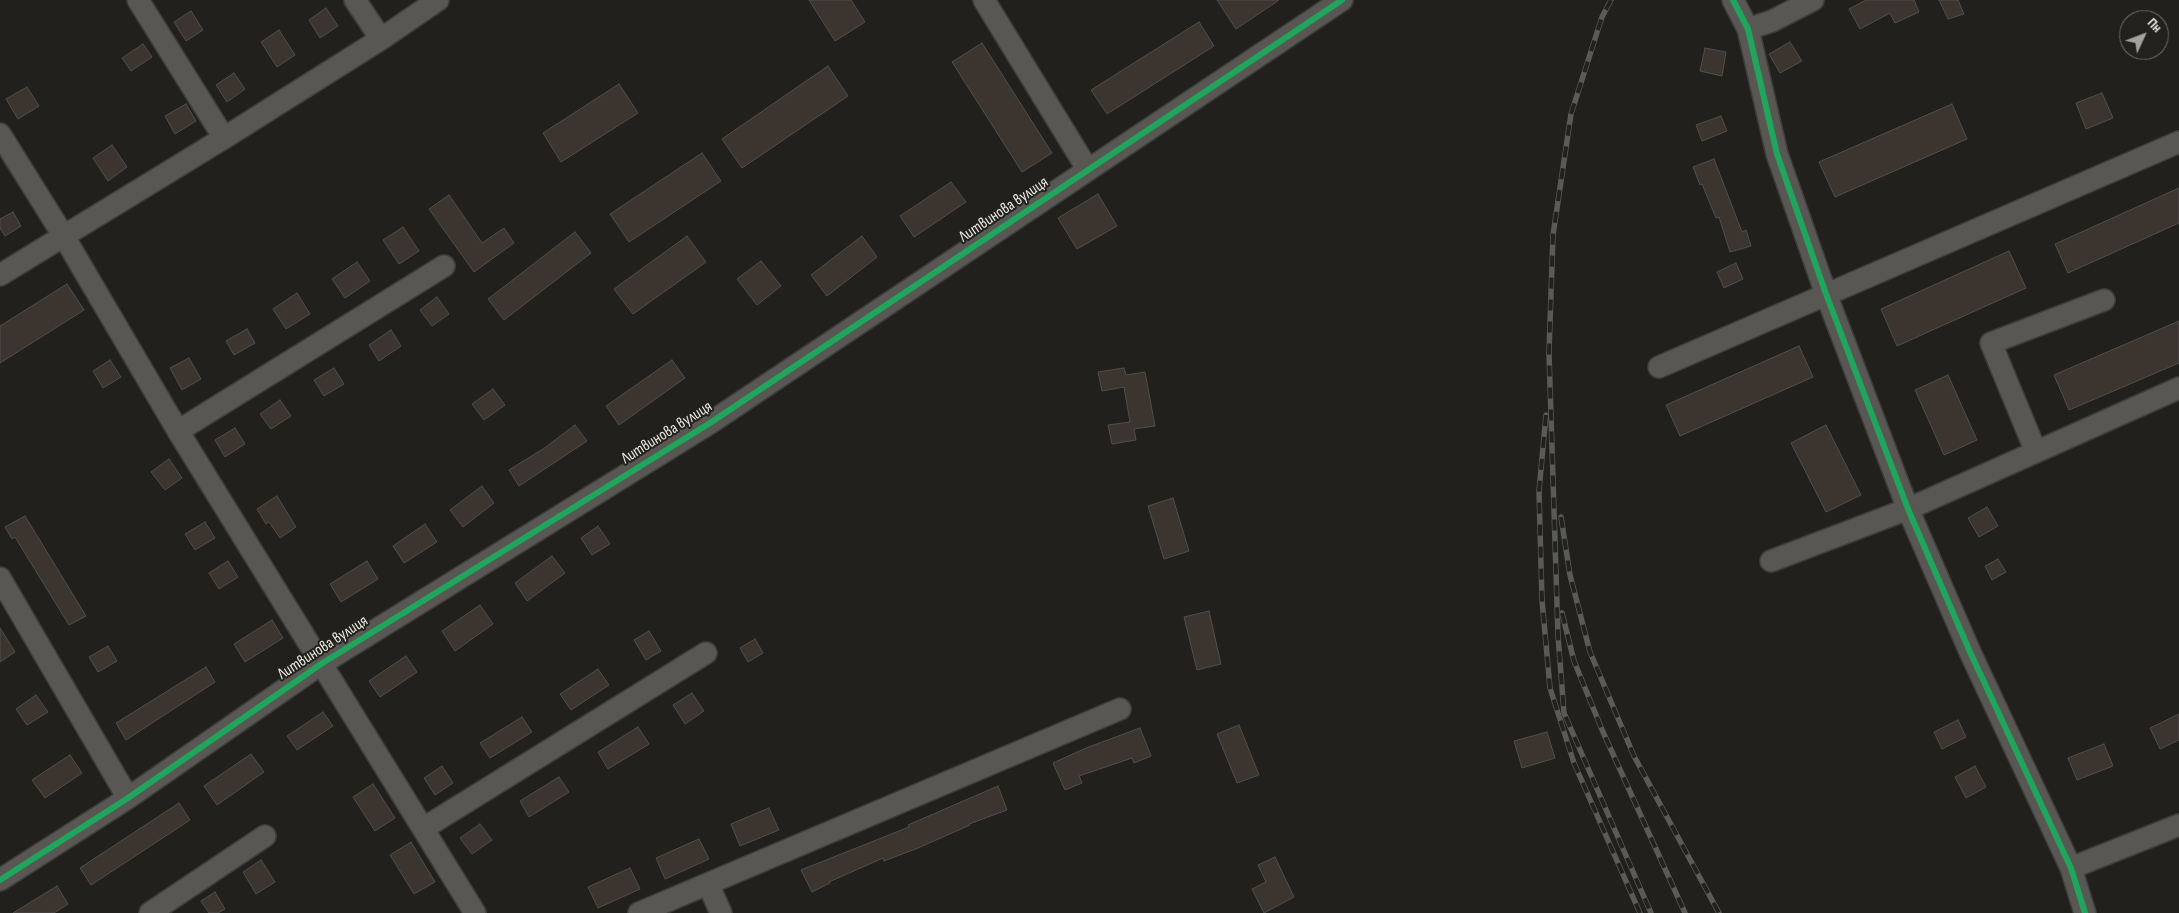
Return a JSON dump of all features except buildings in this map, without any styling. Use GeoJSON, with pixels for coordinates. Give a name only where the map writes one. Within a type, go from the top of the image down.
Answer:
{"type":"FeatureCollection","features":[{"type":"Feature","properties":{"kind":"street"},"geometry":{"type":"LineString","coordinates":[[138,0],[224,138]]}},
{"type":"Feature","properties":{"kind":"street"},"geometry":{"type":"LineString","coordinates":[[356,0],[381,39]]}},
{"type":"Feature","properties":{"kind":"street"},"geometry":{"type":"LineString","coordinates":[[0,275],[224,138],[381,39],[438,0]]}},
{"type":"Feature","properties":{"kind":"street"},"geometry":{"type":"LineString","coordinates":[[984,0],[1088,170]]}},
{"type":"Feature","properties":{"kind":"street","name":"Литвинова вулиця"},"geometry":{"type":"LineString","coordinates":[[0,880],[128,798],[321,664],[710,424],[1342,0]]}},
{"type":"Feature","properties":{"kind":"street"},"geometry":{"type":"LineString","coordinates":[[1733,0],[1748,29],[1776,154],[1826,294],[1908,509],[1970,652],[2071,868],[2085,913]]}},
{"type":"Feature","properties":{"kind":"street"},"geometry":{"type":"LineString","coordinates":[[1748,29],[1772,21],[1813,0]]}},
{"type":"Feature","properties":{"kind":"street"},"geometry":{"type":"LineString","coordinates":[[0,134],[63,235],[178,432],[475,913]]}},
{"type":"Feature","properties":{"kind":"street"},"geometry":{"type":"LineString","coordinates":[[1659,367],[2179,142]]}},
{"type":"Feature","properties":{"kind":"street"},"geometry":{"type":"LineString","coordinates":[[178,432],[444,266]]}},
{"type":"Feature","properties":{"kind":"street"},"geometry":{"type":"LineString","coordinates":[[2036,452],[1991,343],[2104,300]]}},
{"type":"Feature","properties":{"kind":"street"},"geometry":{"type":"LineString","coordinates":[[1771,561],[1908,509],[2179,388]]}},
{"type":"Feature","properties":{"kind":"street"},"geometry":{"type":"LineString","coordinates":[[0,578],[128,798]]}},
{"type":"Feature","properties":{"kind":"street"},"geometry":{"type":"LineString","coordinates":[[424,828],[706,653]]}},
{"type":"Feature","properties":{"kind":"street"},"geometry":{"type":"LineString","coordinates":[[639,913],[1120,709]]}},
{"type":"Feature","properties":{"kind":"street"},"geometry":{"type":"LineString","coordinates":[[2071,868],[2179,825]]}},
{"type":"Feature","properties":{"kind":"street"},"geometry":{"type":"LineString","coordinates":[[150,913],[265,836]]}},
{"type":"Feature","properties":{"kind":"street"},"geometry":{"type":"LineString","coordinates":[[708,884],[720,913]]}},
{"type":"Feature","properties":{"kind":"railway"},"geometry":{"type":"LineString","coordinates":[[1611,0],[1602,17],[1571,114],[1553,235],[1549,353],[1558,636],[1564,713],[1651,913]]}},
{"type":"Feature","properties":{"kind":"railway"},"geometry":{"type":"LineString","coordinates":[[1546,415],[1539,491],[1542,600],[1550,688],[1574,763],[1640,913]]}},
{"type":"Feature","properties":{"kind":"railway"},"geometry":{"type":"LineString","coordinates":[[1561,517],[1570,575],[1590,652],[1634,756],[1719,913]]}},
{"type":"Feature","properties":{"kind":"railway"},"geometry":{"type":"LineString","coordinates":[[1562,613],[1574,661],[1603,732],[1685,913]]}},
{"type":"Feature","properties":{"kind":"cycle path"},"geometry":{"type":"LineString","coordinates":[[0,880],[128,798],[321,664],[710,423],[1342,0]]}},
{"type":"Feature","properties":{"kind":"cycle path"},"geometry":{"type":"LineString","coordinates":[[1733,0],[1748,29],[1777,154],[1826,294],[1908,509],[1970,652],[2071,868],[2085,913]]}}]}
